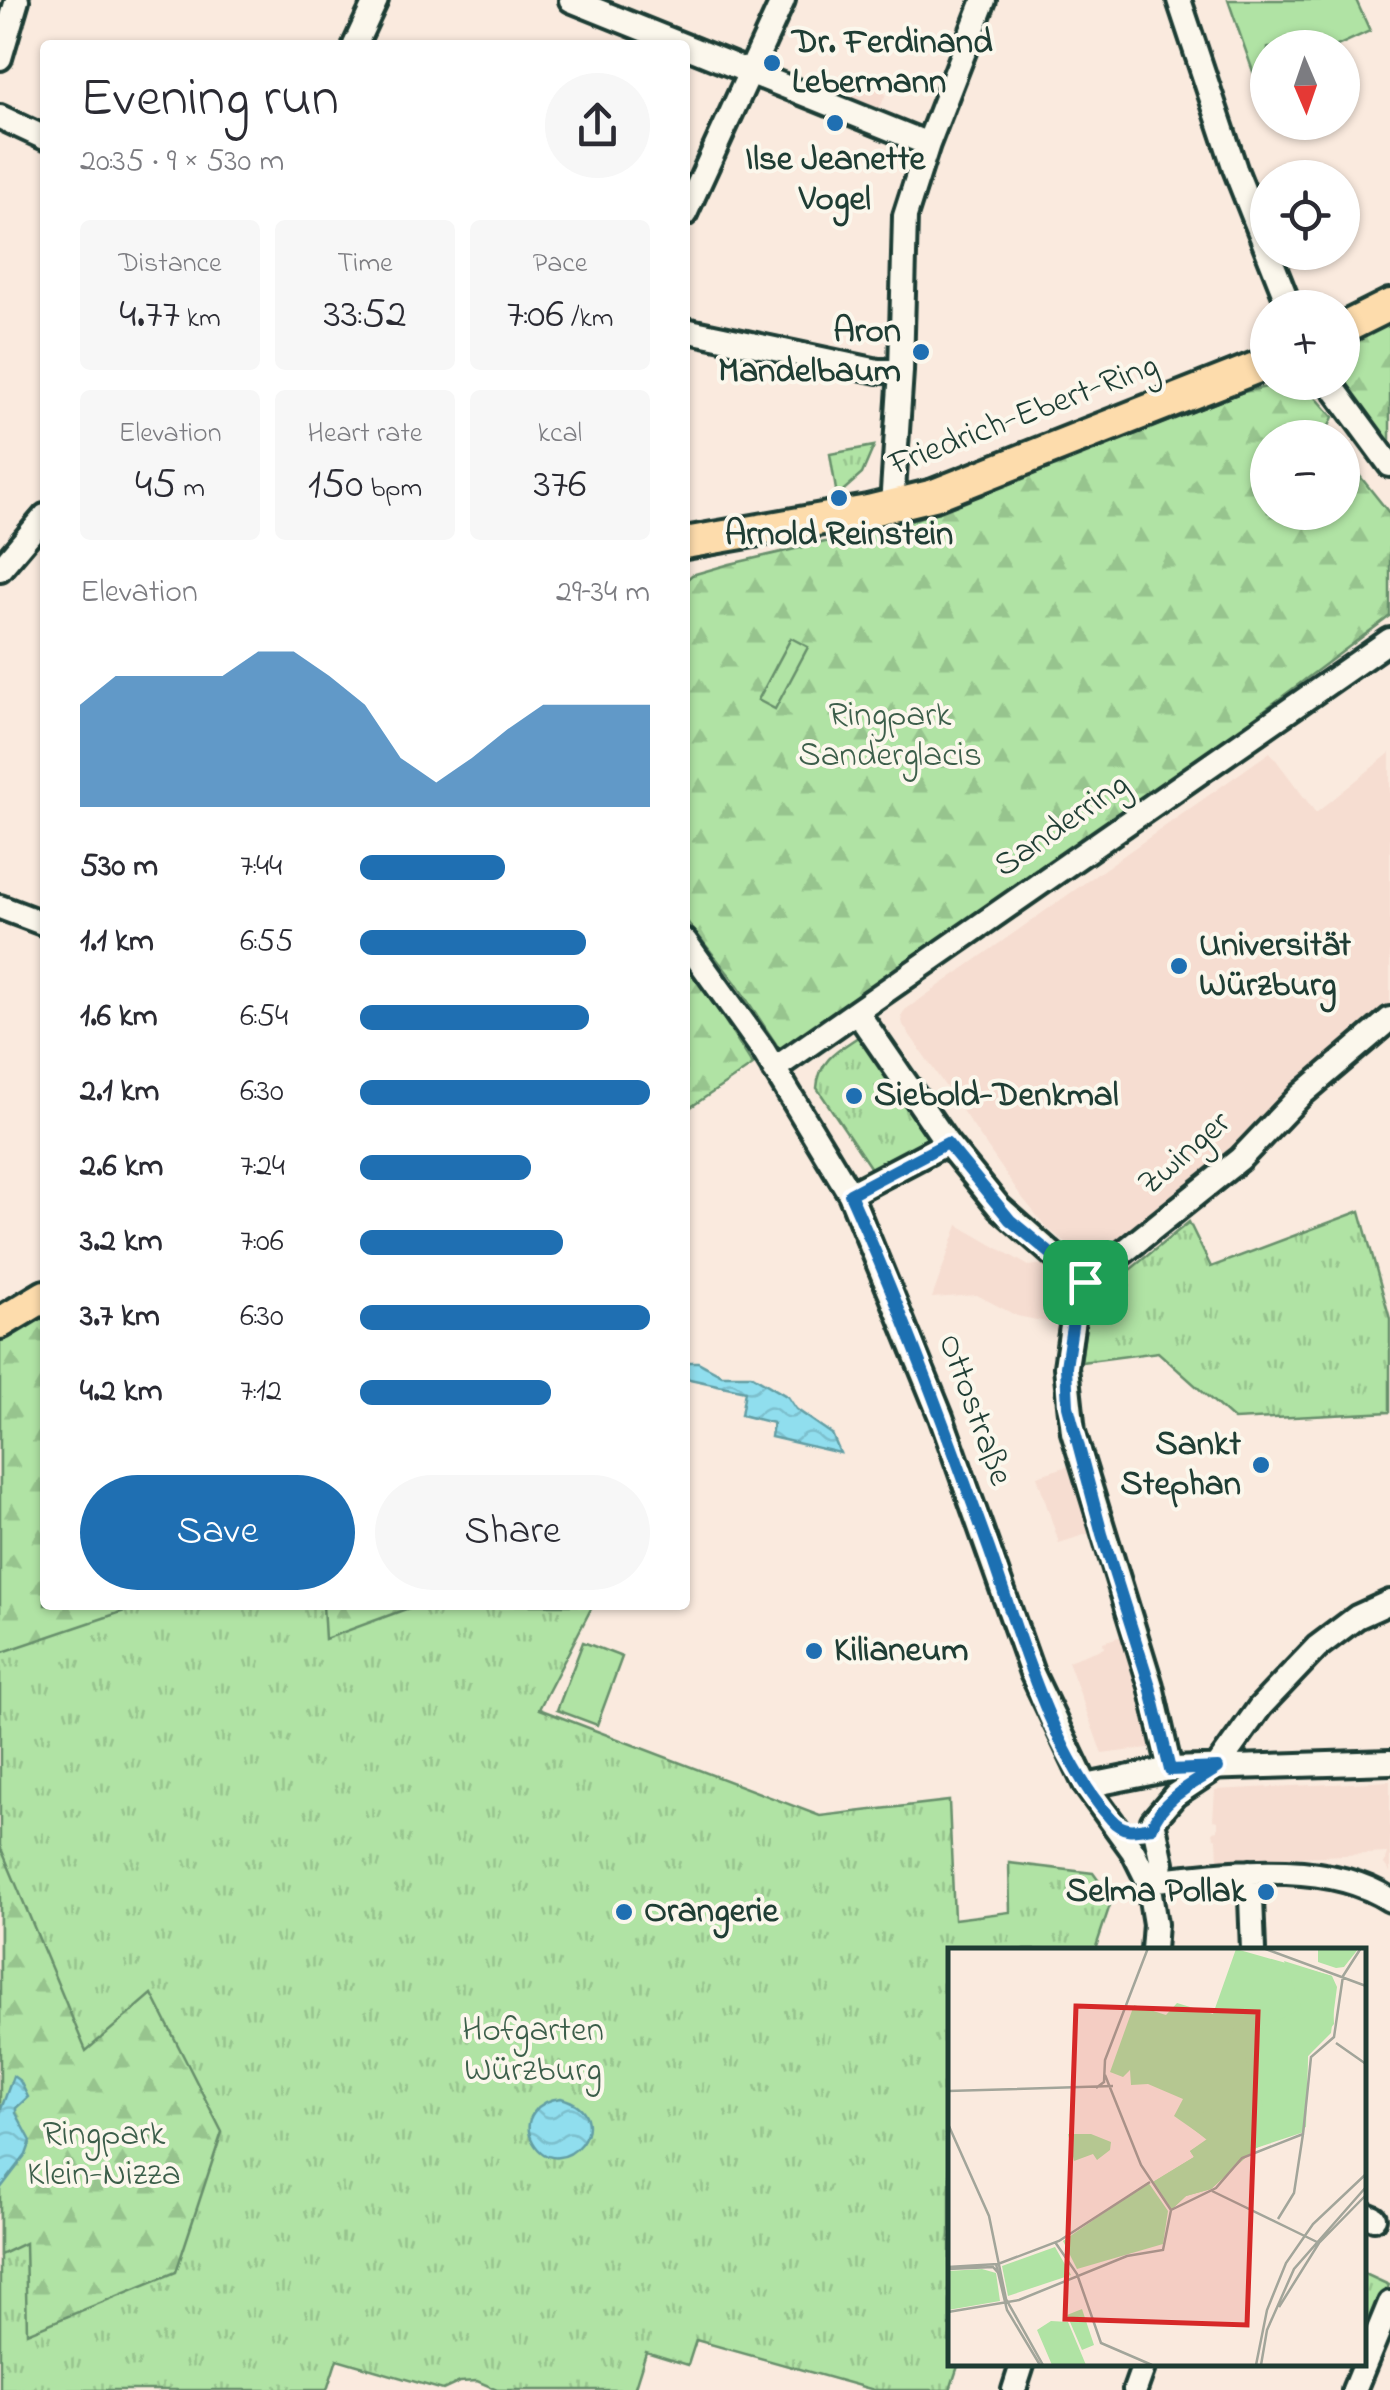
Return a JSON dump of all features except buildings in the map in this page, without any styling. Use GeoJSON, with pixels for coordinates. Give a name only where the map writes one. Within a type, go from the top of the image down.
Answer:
{"type":"FeatureCollection","features":[{"type":"Feature","properties":{"kind":"main road"},"geometry":{"type":"LineString","coordinates":[[1360,320],[1390,305]]}},
{"type":"Feature","properties":{"kind":"main road","name":"Friedrich-Ebert-Ring"},"geometry":{"type":"LineString","coordinates":[[690,542],[934,496],[1250,371]]}},
{"type":"Feature","properties":{"kind":"main road"},"geometry":{"type":"LineString","coordinates":[[0,1323],[40,1299]]}},
{"type":"Feature","properties":{"kind":"street"},"geometry":{"type":"LineString","coordinates":[[0,58],[17,0]]}},
{"type":"Feature","properties":{"kind":"street"},"geometry":{"type":"LineString","coordinates":[[357,40],[376,0]]}},
{"type":"Feature","properties":{"kind":"street"},"geometry":{"type":"LineString","coordinates":[[571,0],[672,40]]}},
{"type":"Feature","properties":{"kind":"street"},"geometry":{"type":"LineString","coordinates":[[690,203],[782,0]]}},
{"type":"Feature","properties":{"kind":"street"},"geometry":{"type":"LineString","coordinates":[[892,506],[905,216],[928,144],[984,0]]}},
{"type":"Feature","properties":{"kind":"street"},"geometry":{"type":"LineString","coordinates":[[1179,0],[1234,169],[1283,290]]}},
{"type":"Feature","properties":{"kind":"street"},"geometry":{"type":"LineString","coordinates":[[690,47],[928,144]]}},
{"type":"Feature","properties":{"kind":"street"},"geometry":{"type":"LineString","coordinates":[[0,117],[40,136]]}},
{"type":"Feature","properties":{"kind":"street"},"geometry":{"type":"LineString","coordinates":[[690,331],[878,371],[901,371]]}},
{"type":"Feature","properties":{"kind":"street"},"geometry":{"type":"LineString","coordinates":[[1342,400],[1390,466]]}},
{"type":"Feature","properties":{"kind":"street"},"geometry":{"type":"LineString","coordinates":[[0,569],[40,522]]}},
{"type":"Feature","properties":{"kind":"street","name":"Sanderring"},"geometry":{"type":"LineString","coordinates":[[774,1069],[1390,640]]}},
{"type":"Feature","properties":{"kind":"street"},"geometry":{"type":"LineString","coordinates":[[0,908],[40,922]]}},
{"type":"Feature","properties":{"kind":"street","name":"Ottostraße"},"geometry":{"type":"LineString","coordinates":[[690,947],[774,1069],[850,1194],[941,1417],[1032,1673],[1086,1786],[1133,1851],[1148,1881]]}},
{"type":"Feature","properties":{"kind":"street"},"geometry":{"type":"LineString","coordinates":[[857,1012],[947,1143],[1010,1220],[1085,1282],[1074,1313],[1066,1367],[1068,1406],[1097,1517],[1150,1686],[1170,1770]]}},
{"type":"Feature","properties":{"kind":"street","name":"Zwinger"},"geometry":{"type":"LineString","coordinates":[[1085,1282],[1240,1159],[1301,1095],[1390,1019]]}},
{"type":"Feature","properties":{"kind":"street"},"geometry":{"type":"LineString","coordinates":[[850,1194],[947,1143]]}},
{"type":"Feature","properties":{"kind":"street"},"geometry":{"type":"LineString","coordinates":[[1153,1948],[1155,1924],[1148,1881],[1162,1862],[1153,1821],[1174,1796],[1218,1768],[1260,1708],[1317,1647],[1357,1617],[1390,1602]]}},
{"type":"Feature","properties":{"kind":"street"},"geometry":{"type":"LineString","coordinates":[[1086,1786],[1170,1770],[1390,1762]]}},
{"type":"Feature","properties":{"kind":"street"},"geometry":{"type":"LineString","coordinates":[[1113,1822],[1129,1831],[1152,1827]]}},
{"type":"Feature","properties":{"kind":"street"},"geometry":{"type":"LineString","coordinates":[[1148,1881],[1250,1872],[1297,1873],[1338,1880],[1378,1892],[1390,1900]]}},
{"type":"Feature","properties":{"kind":"street"},"geometry":{"type":"LineString","coordinates":[[1250,1872],[1253,1948]]}},
{"type":"Feature","properties":{"kind":"street"},"geometry":{"type":"LineString","coordinates":[[1365,2363],[1390,2303]]}},
{"type":"Feature","properties":{"kind":"street"},"geometry":{"type":"LineString","coordinates":[[1014,2390],[1022,2365]]}},
{"type":"Feature","properties":{"kind":"street"},"geometry":{"type":"LineString","coordinates":[[1136,2390],[1144,2365]]}},
{"type":"Feature","properties":{"kind":"street"},"geometry":{"type":"LineString","coordinates":[[1354,2390],[1364,2365]]}},
{"type":"Feature","properties":{"kind":"shaded area"},"geometry":{"type":"Polygon","coordinates":[[[854,80],[886,94],[878,112],[846,99],[854,80]]]}},
{"type":"Feature","properties":{"kind":"shaded area","name":"Universität Würzburg"},"geometry":{"type":"Polygon","coordinates":[[[1270,752],[1316,813],[1390,753],[1390,1009],[1116,1254],[1093,1265],[1046,1227],[1021,1196],[903,1025],[901,1016],[1270,752]]]}},
{"type":"Feature","properties":{"kind":"shaded area"},"geometry":{"type":"Polygon","coordinates":[[[958,1225],[1029,1266],[1044,1264],[1050,1276],[1068,1282],[1061,1325],[1017,1316],[977,1295],[932,1298],[958,1225]]]}},
{"type":"Feature","properties":{"kind":"shaded area"},"geometry":{"type":"Polygon","coordinates":[[[1068,1466],[1090,1533],[1059,1543],[1037,1476],[1068,1466]]]}},
{"type":"Feature","properties":{"kind":"shaded area"},"geometry":{"type":"Polygon","coordinates":[[[1125,1635],[1146,1699],[1156,1747],[1102,1754],[1068,1661],[1104,1648],[1103,1642],[1125,1635]]]}},
{"type":"Feature","properties":{"kind":"shaded area"},"geometry":{"type":"Polygon","coordinates":[[[1390,1781],[1390,1872],[1384,1864],[1387,1853],[1218,1861],[1213,1831],[1218,1830],[1218,1821],[1213,1820],[1215,1790],[1390,1781]]]}},
{"type":"Feature","properties":{"kind":"green space"},"geometry":{"type":"Polygon","coordinates":[[[1228,0],[1356,0],[1370,31],[1360,36],[1360,30],[1250,30],[1250,63],[1228,0]]]}},
{"type":"Feature","properties":{"kind":"green space"},"geometry":{"type":"Polygon","coordinates":[[[1390,323],[1390,446],[1353,400],[1360,400],[1360,338],[1390,323]]]}},
{"type":"Feature","properties":{"kind":"green space","name":"Ringpark Sanderglacis"},"geometry":{"type":"Polygon","coordinates":[[[1250,390],[1250,400],[1318,400],[1332,420],[1250,420],[1250,530],[1360,530],[1360,476],[1390,514],[1390,616],[790,1065],[735,982],[690,925],[690,577],[903,524],[1243,392],[1250,390]]]}},
{"type":"Feature","properties":{"kind":"green space"},"geometry":{"type":"Polygon","coordinates":[[[874,446],[862,474],[837,496],[830,454],[874,446]]]}},
{"type":"Feature","properties":{"kind":"green space"},"geometry":{"type":"Polygon","coordinates":[[[791,638],[808,647],[775,709],[758,700],[791,638]]]}},
{"type":"Feature","properties":{"kind":"green space"},"geometry":{"type":"Polygon","coordinates":[[[690,966],[753,1065],[690,1108],[690,966]]]}},
{"type":"Feature","properties":{"kind":"green space"},"geometry":{"type":"Polygon","coordinates":[[[861,1035],[932,1136],[872,1170],[817,1088],[826,1062],[861,1035]]]}},
{"type":"Feature","properties":{"kind":"green space"},"geometry":{"type":"Polygon","coordinates":[[[1360,1211],[1390,1319],[1390,1412],[1234,1420],[1158,1352],[1081,1362],[1089,1303],[1189,1222],[1211,1267],[1360,1211]]]}},
{"type":"Feature","properties":{"kind":"green space","name":"Hofgarten Würzburg"},"geometry":{"type":"Polygon","coordinates":[[[40,1317],[40,1610],[590,1610],[539,1709],[820,1816],[949,1801],[954,1919],[1010,1912],[1009,1863],[1093,1873],[1112,1899],[1096,1948],[948,1948],[948,2365],[958,2365],[950,2390],[874,2390],[696,2340],[688,2365],[646,2352],[634,2390],[498,2390],[477,2381],[460,2382],[443,2390],[337,2359],[327,2390],[0,2390],[0,1339],[40,1317]]]}},
{"type":"Feature","properties":{"kind":"green space"},"geometry":{"type":"Polygon","coordinates":[[[40,1317],[40,1610],[127,1610],[0,1653],[0,1339],[40,1317]]]}},
{"type":"Feature","properties":{"kind":"green space"},"geometry":{"type":"Polygon","coordinates":[[[323,1610],[403,1610],[325,1639],[323,1610]]]}},
{"type":"Feature","properties":{"kind":"green space"},"geometry":{"type":"Polygon","coordinates":[[[583,1642],[622,1657],[597,1725],[557,1710],[583,1642]]]}},
{"type":"Feature","properties":{"kind":"green space","name":"Ringpark Klein-Nizza"},"geometry":{"type":"Polygon","coordinates":[[[0,1846],[86,2051],[152,1994],[222,2132],[176,2272],[27,2333],[25,2243],[0,2255],[0,1846]]]}},
{"type":"Feature","properties":{"kind":"green space"},"geometry":{"type":"Polygon","coordinates":[[[1365,2274],[1389,2285],[1365,2348],[1365,2274]]]}},
{"type":"Feature","properties":{"kind":"water"},"geometry":{"type":"Polygon","coordinates":[[[690,1362],[698,1362],[722,1375],[751,1375],[788,1397],[796,1409],[832,1434],[840,1453],[771,1437],[773,1423],[741,1415],[745,1391],[690,1379],[690,1362]]]}},
{"type":"Feature","properties":{"kind":"water"},"geometry":{"type":"Polygon","coordinates":[[[13,2076],[28,2097],[16,2113],[31,2141],[26,2155],[0,2189],[0,2112],[13,2076]]]}},
{"type":"Feature","properties":{"kind":"water"},"geometry":{"type":"Polygon","coordinates":[[[561,2098],[579,2107],[587,2119],[587,2132],[581,2144],[558,2157],[545,2154],[533,2142],[529,2126],[539,2107],[561,2098]]]}},
{"type":"Feature","properties":{"kind":"place","name":"Dr. Ferdinand Lebermann"},"geometry":{"type":"Point","coordinates":[772,63]}},
{"type":"Feature","properties":{"kind":"place","name":"Ilse Jeanette Vogel"},"geometry":{"type":"Point","coordinates":[835,123]}},
{"type":"Feature","properties":{"kind":"place","name":"Aron Mandelbaum"},"geometry":{"type":"Point","coordinates":[921,352]}},
{"type":"Feature","properties":{"kind":"place","name":"Arnold Reinstein"},"geometry":{"type":"Point","coordinates":[839,498]}},
{"type":"Feature","properties":{"kind":"place","name":"Universität Würzburg"},"geometry":{"type":"Point","coordinates":[1179,966]}},
{"type":"Feature","properties":{"kind":"place","name":"Siebold-Denkmal"},"geometry":{"type":"Point","coordinates":[854,1096]}},
{"type":"Feature","properties":{"kind":"place","name":"Sankt Stephan"},"geometry":{"type":"Point","coordinates":[1261,1465]}},
{"type":"Feature","properties":{"kind":"place","name":"Kilianeum"},"geometry":{"type":"Point","coordinates":[814,1651]}},
{"type":"Feature","properties":{"kind":"place","name":"Selma Pollak"},"geometry":{"type":"Point","coordinates":[1266,1892]}},
{"type":"Feature","properties":{"kind":"place","name":"Orangerie"},"geometry":{"type":"Point","coordinates":[624,1912]}},
{"type":"Feature","properties":{"kind":"route"},"geometry":{"type":"LineString","coordinates":[[947,1143],[1010,1220],[1085,1282],[1074,1313],[1066,1367],[1073,1432],[1133,1626],[1170,1770],[1218,1768],[1174,1796],[1152,1827],[1129,1831],[1113,1822],[1086,1786],[1056,1728],[1032,1673],[941,1417],[850,1194],[947,1143]]}}]}
